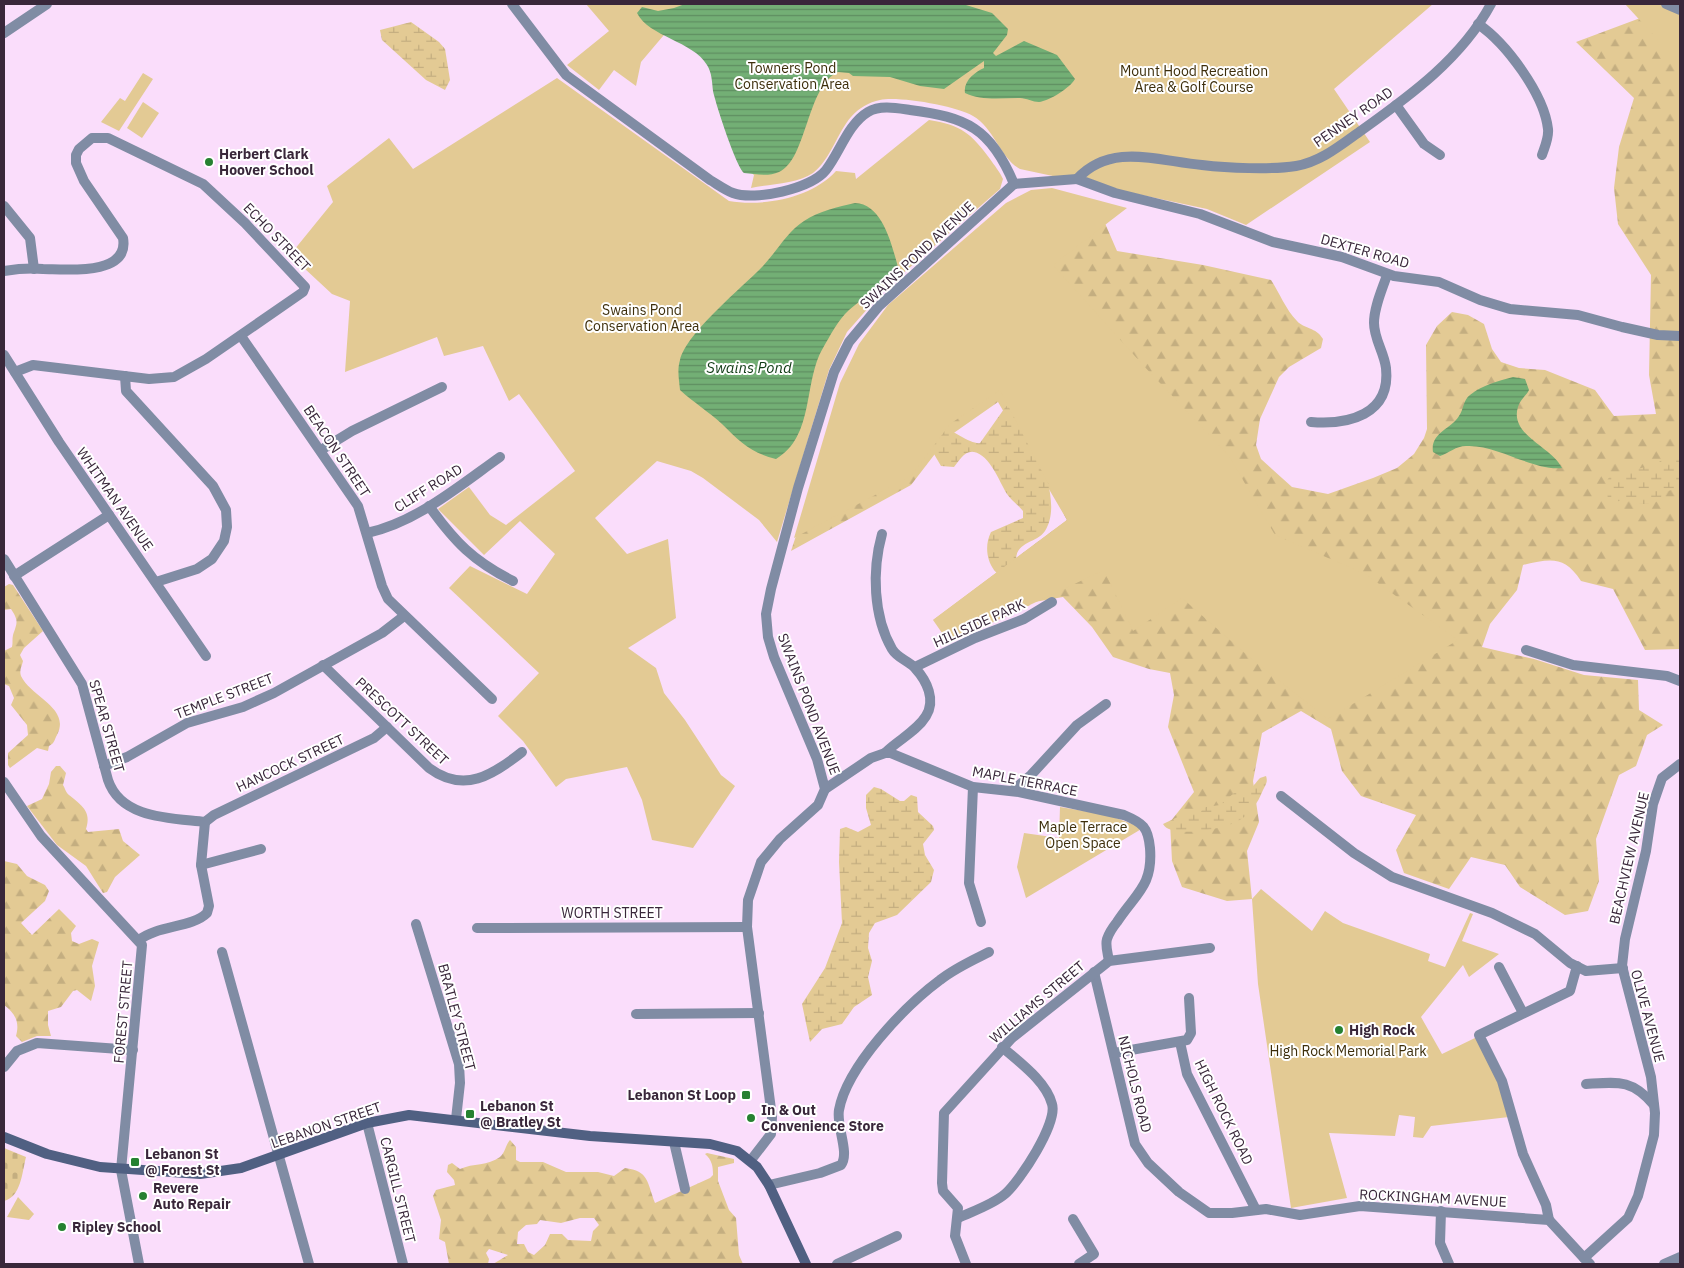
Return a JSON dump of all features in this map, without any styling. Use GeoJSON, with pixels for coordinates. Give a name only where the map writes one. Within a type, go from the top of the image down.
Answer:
{"type":"FeatureCollection","features":[{"type":"Feature","properties":{"kind":"main road","name":"LEBANON STREET"},"geometry":{"type":"LineString","coordinates":[[4,1137],[47,1154],[121,1170],[182,1174],[219,1173],[241,1168],[280,1156],[367,1123],[409,1115],[590,1136],[722,1146],[738,1151],[751,1160],[769,1185],[806,1264]]}},
{"type":"Feature","properties":{"kind":"street"},"geometry":{"type":"LineString","coordinates":[[4,32],[48,4]]}},
{"type":"Feature","properties":{"kind":"street"},"geometry":{"type":"LineString","coordinates":[[512,4],[566,75],[710,180],[732,193],[752,196],[768,194],[788,190],[812,181],[826,170],[859,119],[872,111],[890,108],[942,114],[974,126],[993,148],[1014,184],[1077,179]]}},
{"type":"Feature","properties":{"kind":"street","name":"PENNEY ROAD"},"geometry":{"type":"LineString","coordinates":[[1077,179],[1100,161],[1126,156],[1204,166],[1297,166],[1330,153],[1396,105],[1436,72],[1478,24],[1491,4]]}},
{"type":"Feature","properties":{"kind":"street"},"geometry":{"type":"LineString","coordinates":[[1666,4],[1680,10]]}},
{"type":"Feature","properties":{"kind":"street"},"geometry":{"type":"LineString","coordinates":[[1478,24],[1506,50],[1540,100],[1548,130],[1542,155]]}},
{"type":"Feature","properties":{"kind":"street"},"geometry":{"type":"LineString","coordinates":[[1396,105],[1424,144],[1440,155]]}},
{"type":"Feature","properties":{"kind":"street","name":"ECHO STREET"},"geometry":{"type":"LineString","coordinates":[[15,372],[30,365],[160,379],[177,376],[241,336],[305,290],[303,284],[245,223],[203,184],[108,138],[96,137],[85,142],[79,149],[76,155],[76,163],[87,187],[123,238],[120,253],[105,266],[96,269],[34,268]]}},
{"type":"Feature","properties":{"kind":"street","name":"DEXTER ROAD"},"geometry":{"type":"LineString","coordinates":[[1077,179],[1115,193],[1200,214],[1273,242],[1342,257],[1387,275],[1440,282],[1490,304],[1510,309],[1578,315],[1622,327],[1680,336]]}},
{"type":"Feature","properties":{"kind":"street","name":"SWAINS POND AVENUE"},"geometry":{"type":"LineString","coordinates":[[751,1160],[768,1139],[772,1127],[770,1085],[747,927],[748,900],[761,862],[780,838],[818,805],[825,789],[818,759],[774,657],[768,637],[766,614],[789,521],[826,396],[843,351],[870,316],[899,286],[1014,184]]}},
{"type":"Feature","properties":{"kind":"street"},"geometry":{"type":"LineString","coordinates":[[4,206],[30,238],[34,268],[4,271]]}},
{"type":"Feature","properties":{"kind":"street"},"geometry":{"type":"LineString","coordinates":[[1311,422],[1332,424],[1355,419],[1373,407],[1383,393],[1386,386],[1386,367],[1375,333],[1374,319],[1387,275]]}},
{"type":"Feature","properties":{"kind":"street","name":"BEACON STREET"},"geometry":{"type":"LineString","coordinates":[[241,336],[358,506],[385,594],[404,616],[492,699]]}},
{"type":"Feature","properties":{"kind":"street","name":"WHITMAN AVENUE"},"geometry":{"type":"LineString","coordinates":[[4,355],[109,515],[206,656]]}},
{"type":"Feature","properties":{"kind":"street"},"geometry":{"type":"LineString","coordinates":[[125,376],[126,392],[213,486],[226,510],[227,527],[224,541],[212,559],[197,570],[156,582]]}},
{"type":"Feature","properties":{"kind":"street"},"geometry":{"type":"LineString","coordinates":[[321,450],[352,431],[442,387]]}},
{"type":"Feature","properties":{"kind":"street","name":"CLIFF ROAD"},"geometry":{"type":"LineString","coordinates":[[367,533],[397,524],[429,506],[500,457]]}},
{"type":"Feature","properties":{"kind":"street"},"geometry":{"type":"LineString","coordinates":[[429,506],[470,555],[490,569],[513,580]]}},
{"type":"Feature","properties":{"kind":"street"},"geometry":{"type":"LineString","coordinates":[[14,576],[109,515]]}},
{"type":"Feature","properties":{"kind":"street"},"geometry":{"type":"LineString","coordinates":[[825,789],[871,758],[886,752],[926,717],[929,708],[930,693],[915,667],[898,657],[892,648],[876,596],[874,570],[882,534]]}},
{"type":"Feature","properties":{"kind":"street","name":"SPEAR STREET"},"geometry":{"type":"LineString","coordinates":[[4,558],[80,680],[104,766],[113,791],[135,810],[205,822]]}},
{"type":"Feature","properties":{"kind":"street","name":"HILLSIDE PARK"},"geometry":{"type":"LineString","coordinates":[[915,667],[975,638],[1024,619],[1052,602]]}},
{"type":"Feature","properties":{"kind":"street","name":"TEMPLE STREET"},"geometry":{"type":"LineString","coordinates":[[104,766],[127,757],[187,723],[243,707],[270,696],[382,633],[404,616]]}},
{"type":"Feature","properties":{"kind":"street"},"geometry":{"type":"LineString","coordinates":[[1526,650],[1573,665],[1667,676],[1680,680]]}},
{"type":"Feature","properties":{"kind":"street","name":"PRESCOTT STREET"},"geometry":{"type":"LineString","coordinates":[[323,666],[429,768],[452,780],[486,776],[503,767],[522,752]]}},
{"type":"Feature","properties":{"kind":"street"},"geometry":{"type":"LineString","coordinates":[[1012,791],[1031,775],[1077,725],[1106,704]]}},
{"type":"Feature","properties":{"kind":"street","name":"HANCOCK STREET"},"geometry":{"type":"LineString","coordinates":[[205,822],[214,814],[374,738],[387,727]]}},
{"type":"Feature","properties":{"kind":"street","name":"MAPLE TERRACE"},"geometry":{"type":"LineString","coordinates":[[886,752],[898,754],[973,787],[1012,791],[1124,815],[1144,826],[1149,842],[1150,875],[1107,938],[1109,961]]}},
{"type":"Feature","properties":{"kind":"street","name":"BEACHVIEW AVENUE"},"geometry":{"type":"LineString","coordinates":[[1623,968],[1625,939],[1646,851],[1653,804],[1662,778],[1680,764]]}},
{"type":"Feature","properties":{"kind":"street"},"geometry":{"type":"LineString","coordinates":[[4,782],[52,849],[139,940],[150,933],[200,918],[208,913],[209,906],[201,865],[205,822]]}},
{"type":"Feature","properties":{"kind":"street"},"geometry":{"type":"LineString","coordinates":[[973,787],[969,883],[981,922]]}},
{"type":"Feature","properties":{"kind":"street","name":"OLIVE AVENUE"},"geometry":{"type":"LineString","coordinates":[[1281,796],[1354,853],[1392,877],[1492,913],[1535,934],[1586,971],[1623,968],[1651,1078],[1654,1105],[1654,1135],[1638,1196],[1628,1218],[1587,1261]]}},
{"type":"Feature","properties":{"kind":"street"},"geometry":{"type":"LineString","coordinates":[[201,865],[261,849]]}},
{"type":"Feature","properties":{"kind":"street","name":"BRATLEY STREET"},"geometry":{"type":"LineString","coordinates":[[416,924],[459,1064],[460,1083],[456,1119]]}},
{"type":"Feature","properties":{"kind":"street","name":"WORTH STREET"},"geometry":{"type":"LineString","coordinates":[[477,928],[747,927]]}},
{"type":"Feature","properties":{"kind":"street","name":"FOREST STREET"},"geometry":{"type":"LineString","coordinates":[[139,940],[142,946],[142,958],[121,1170],[139,1264]]}},
{"type":"Feature","properties":{"kind":"street","name":"WILLIAMS STREET"},"geometry":{"type":"LineString","coordinates":[[966,1264],[955,1236],[958,1208],[943,1191],[944,1113],[1002,1047],[1109,961],[1210,948]]}},
{"type":"Feature","properties":{"kind":"street"},"geometry":{"type":"LineString","coordinates":[[222,952],[309,1264]]}},
{"type":"Feature","properties":{"kind":"street"},"geometry":{"type":"LineString","coordinates":[[769,1185],[827,1171],[841,1165],[844,1160],[838,1124],[839,1108],[850,1082],[869,1050],[930,988],[956,969],[989,952]]}},
{"type":"Feature","properties":{"kind":"street"},"geometry":{"type":"LineString","coordinates":[[1577,966],[1570,991],[1479,1035],[1502,1081],[1523,1154],[1546,1205],[1550,1220],[1587,1261]]}},
{"type":"Feature","properties":{"kind":"street"},"geometry":{"type":"LineString","coordinates":[[1499,967],[1523,1013]]}},
{"type":"Feature","properties":{"kind":"street","name":"NICHOLS ROAD"},"geometry":{"type":"LineString","coordinates":[[1094,972],[1135,1144],[1148,1163],[1180,1192],[1209,1213],[1256,1210]]}},
{"type":"Feature","properties":{"kind":"street"},"geometry":{"type":"LineString","coordinates":[[1114,1053],[1187,1040],[1191,1033],[1189,998]]}},
{"type":"Feature","properties":{"kind":"street"},"geometry":{"type":"LineString","coordinates":[[636,1014],[759,1013]]}},
{"type":"Feature","properties":{"kind":"street","name":"HIGH ROCK ROAD"},"geometry":{"type":"LineString","coordinates":[[1180,1042],[1187,1074],[1256,1210]]}},
{"type":"Feature","properties":{"kind":"street"},"geometry":{"type":"LineString","coordinates":[[4,1067],[17,1051],[37,1043],[133,1050]]}},
{"type":"Feature","properties":{"kind":"street"},"geometry":{"type":"LineString","coordinates":[[958,1218],[988,1204],[1011,1188],[1036,1152],[1052,1118],[1052,1103],[1045,1090],[1002,1047]]}},
{"type":"Feature","properties":{"kind":"street"},"geometry":{"type":"LineString","coordinates":[[1586,1084],[1621,1081],[1637,1088],[1654,1105]]}},
{"type":"Feature","properties":{"kind":"street","name":"CARGILL STREET"},"geometry":{"type":"LineString","coordinates":[[367,1123],[403,1264]]}},
{"type":"Feature","properties":{"kind":"street"},"geometry":{"type":"LineString","coordinates":[[674,1142],[685,1189]]}},
{"type":"Feature","properties":{"kind":"street","name":"ROCKINGHAM AVENUE"},"geometry":{"type":"LineString","coordinates":[[1256,1210],[1266,1209],[1300,1215],[1360,1206],[1550,1220]]}},
{"type":"Feature","properties":{"kind":"street"},"geometry":{"type":"LineString","coordinates":[[1440,1211],[1440,1244],[1449,1264]]}},
{"type":"Feature","properties":{"kind":"street"},"geometry":{"type":"LineString","coordinates":[[1073,1219],[1094,1254],[1079,1264]]}},
{"type":"Feature","properties":{"kind":"street"},"geometry":{"type":"LineString","coordinates":[[837,1264],[897,1236]]}},
{"type":"Feature","properties":{"kind":"street"},"geometry":{"type":"LineString","coordinates":[[1664,1264],[1680,1257]]}},
{"type":"Feature","properties":{"kind":"green space","name":"Mount Hood Recreation Area & Golf Course"},"geometry":{"type":"Polygon","coordinates":[[[586,4],[1433,4],[1334,89],[1370,142],[1246,225],[1207,209],[1020,169],[1007,158],[986,128],[973,116],[941,105],[900,99],[876,101],[857,111],[846,123],[825,161],[813,173],[791,182],[751,188],[754,175],[741,164],[713,65],[669,29],[641,62],[636,86],[614,70],[599,90],[567,65],[609,31],[586,4]]]}},
{"type":"Feature","properties":{"kind":"green space"},"geometry":{"type":"Polygon","coordinates":[[[1625,4],[1680,4],[1680,64],[1625,4]]]}},
{"type":"Feature","properties":{"kind":"green space"},"geometry":{"type":"Polygon","coordinates":[[[1651,14],[1680,27],[1680,649],[1645,650],[1613,589],[1581,581],[1569,567],[1556,561],[1541,561],[1523,565],[1517,590],[1490,624],[1482,647],[1534,659],[1584,675],[1638,680],[1639,710],[1663,725],[1647,735],[1636,766],[1619,775],[1596,839],[1599,881],[1588,911],[1565,915],[1520,887],[1505,865],[1471,857],[1449,889],[1404,873],[1396,850],[1416,815],[1361,796],[1342,771],[1331,729],[1301,711],[1262,733],[1253,781],[1259,822],[1247,851],[1252,899],[1227,901],[1182,887],[1172,861],[1170,822],[1194,792],[1168,727],[1174,695],[1170,673],[1149,669],[1113,657],[1092,627],[1063,597],[933,620],[1067,520],[998,402],[948,437],[911,485],[791,551],[826,445],[1104,221],[1117,251],[1203,265],[1271,280],[1293,317],[1300,324],[1317,332],[1323,339],[1321,348],[1289,367],[1279,377],[1260,419],[1256,445],[1261,459],[1292,487],[1328,494],[1397,468],[1414,454],[1427,429],[1426,345],[1437,326],[1452,312],[1468,315],[1484,324],[1492,349],[1501,362],[1519,368],[1545,370],[1595,390],[1614,416],[1656,414],[1649,375],[1651,275],[1618,224],[1614,188],[1619,147],[1634,98],[1576,42],[1651,14]]]}},
{"type":"Feature","properties":{"kind":"green space"},"geometry":{"type":"Polygon","coordinates":[[[411,22],[439,42],[445,49],[450,80],[445,90],[426,80],[382,40],[380,30],[411,22]]]}},
{"type":"Feature","properties":{"kind":"green space"},"geometry":{"type":"Polygon","coordinates":[[[143,73],[153,79],[119,131],[101,122],[120,98],[125,101],[143,73]]]}},
{"type":"Feature","properties":{"kind":"green space","name":"Swains Pond Conservation Area"},"geometry":{"type":"Polygon","coordinates":[[[557,78],[729,201],[757,203],[801,194],[814,188],[836,171],[855,173],[856,179],[929,120],[957,128],[971,137],[999,171],[1003,179],[1000,189],[885,289],[847,332],[829,370],[777,542],[759,520],[703,478],[691,471],[657,461],[595,518],[627,554],[668,539],[676,618],[628,648],[656,668],[664,693],[685,720],[721,775],[735,786],[693,848],[652,840],[642,800],[627,767],[566,779],[556,787],[523,741],[498,716],[539,673],[449,588],[470,566],[527,594],[555,554],[520,521],[484,555],[438,509],[469,487],[490,515],[506,525],[575,471],[519,394],[509,401],[483,346],[444,356],[437,337],[345,372],[350,301],[332,294],[290,255],[333,202],[327,186],[389,138],[413,169],[557,78]]]}},
{"type":"Feature","properties":{"kind":"green space"},"geometry":{"type":"Polygon","coordinates":[[[143,102],[159,113],[142,138],[127,128],[143,102]]]}},
{"type":"Feature","properties":{"kind":"green space"},"geometry":{"type":"Polygon","coordinates":[[[1052,188],[1127,208],[1053,265],[1142,364],[1229,456],[1275,535],[1365,574],[1458,640],[1328,719],[1254,661],[1182,598],[1133,631],[1104,570],[949,643],[933,620],[1067,520],[1000,390],[950,424],[911,476],[794,538],[840,383],[859,344],[888,305],[1006,203],[1031,190],[1052,188]]]}},
{"type":"Feature","properties":{"kind":"green space"},"geometry":{"type":"Polygon","coordinates":[[[1014,398],[1043,464],[1051,501],[1050,517],[1045,531],[1024,545],[1017,553],[1016,559],[1035,596],[1029,606],[1025,605],[994,570],[989,561],[987,551],[991,532],[1023,518],[1023,511],[1009,496],[994,469],[980,454],[971,452],[962,456],[954,467],[941,466],[924,437],[942,425],[967,440],[980,443],[1014,398]]]}},
{"type":"Feature","properties":{"kind":"green space"},"geometry":{"type":"Polygon","coordinates":[[[1680,451],[1680,487],[1665,492],[1659,500],[1652,504],[1642,504],[1628,500],[1611,502],[1608,500],[1606,482],[1610,476],[1653,465],[1680,451]]]}},
{"type":"Feature","properties":{"kind":"green space"},"geometry":{"type":"Polygon","coordinates":[[[9,584],[13,585],[43,631],[24,648],[20,655],[23,661],[20,670],[21,676],[54,710],[59,717],[60,726],[48,751],[37,748],[10,768],[8,765],[8,753],[28,735],[27,725],[11,705],[14,698],[9,686],[4,684],[4,651],[12,647],[16,622],[11,609],[4,610],[4,587],[9,584]]]}},
{"type":"Feature","properties":{"kind":"green space"},"geometry":{"type":"Polygon","coordinates":[[[56,766],[60,766],[66,773],[63,785],[67,793],[81,805],[86,813],[88,818],[86,829],[88,832],[119,829],[123,841],[140,855],[115,877],[107,892],[103,893],[86,866],[57,845],[27,806],[42,799],[49,784],[51,772],[56,766]]]}},
{"type":"Feature","properties":{"kind":"green space"},"geometry":{"type":"Polygon","coordinates":[[[1266,776],[1266,783],[1256,804],[1249,813],[1236,822],[1209,830],[1186,832],[1168,829],[1163,824],[1184,814],[1220,805],[1234,793],[1247,792],[1260,778],[1266,776]]]}},
{"type":"Feature","properties":{"kind":"green space"},"geometry":{"type":"Polygon","coordinates":[[[874,787],[881,789],[900,801],[904,801],[911,795],[917,797],[918,812],[933,826],[934,830],[923,844],[925,855],[934,870],[931,882],[897,915],[875,923],[869,933],[868,948],[872,961],[868,977],[872,995],[854,1007],[842,1024],[822,1029],[810,1042],[802,1004],[825,968],[842,923],[839,862],[840,829],[846,827],[858,832],[871,825],[866,808],[866,795],[874,787]]]}},
{"type":"Feature","properties":{"kind":"green space","name":"Maple Terrace Open Space"},"geometry":{"type":"Polygon","coordinates":[[[1060,807],[1108,815],[1143,828],[1026,898],[1017,867],[1024,833],[1059,838],[1060,807]]]}},
{"type":"Feature","properties":{"kind":"green space"},"geometry":{"type":"Polygon","coordinates":[[[4,861],[17,864],[27,876],[45,885],[49,891],[45,901],[21,923],[32,935],[59,909],[76,926],[71,933],[72,941],[79,944],[92,939],[99,942],[92,966],[95,986],[91,1001],[77,990],[73,991],[61,1007],[48,1011],[48,1025],[51,1036],[37,1036],[22,1042],[16,1036],[16,1018],[4,1005],[4,861]]]}},
{"type":"Feature","properties":{"kind":"green space","name":"High Rock Memorial Park"},"geometry":{"type":"Polygon","coordinates":[[[1261,889],[1312,931],[1325,911],[1343,923],[1430,954],[1428,961],[1445,967],[1470,913],[1473,914],[1462,941],[1499,954],[1469,977],[1463,965],[1421,1017],[1442,1054],[1477,1037],[1499,1084],[1509,1117],[1431,1126],[1423,1138],[1413,1137],[1415,1117],[1399,1115],[1395,1136],[1329,1133],[1347,1198],[1291,1208],[1258,984],[1252,899],[1261,889]]]}},
{"type":"Feature","properties":{"kind":"green space"},"geometry":{"type":"Polygon","coordinates":[[[510,1140],[516,1147],[516,1160],[520,1162],[543,1162],[566,1172],[598,1172],[614,1176],[625,1168],[639,1172],[646,1179],[655,1203],[710,1178],[713,1175],[711,1161],[705,1154],[734,1159],[734,1163],[718,1167],[718,1181],[729,1210],[736,1218],[739,1255],[743,1264],[493,1264],[508,1255],[489,1249],[486,1253],[489,1259],[488,1264],[449,1264],[445,1242],[439,1239],[441,1220],[433,1196],[436,1190],[455,1185],[454,1180],[447,1172],[448,1165],[452,1163],[460,1169],[491,1162],[502,1155],[510,1140]],[[580,1218],[561,1223],[540,1220],[537,1224],[526,1225],[518,1232],[517,1244],[524,1244],[528,1252],[534,1255],[545,1245],[550,1234],[562,1234],[568,1240],[591,1241],[593,1231],[599,1225],[594,1218],[580,1218]]]}},
{"type":"Feature","properties":{"kind":"green space"},"geometry":{"type":"Polygon","coordinates":[[[4,1148],[26,1157],[17,1190],[10,1199],[4,1201],[4,1148]]]}},
{"type":"Feature","properties":{"kind":"green space"},"geometry":{"type":"Polygon","coordinates":[[[18,1197],[34,1214],[29,1220],[7,1217],[18,1197]]]}},
{"type":"Feature","properties":{"kind":"water","name":"Towners Pond Conservation Area"},"geometry":{"type":"Polygon","coordinates":[[[685,4],[966,5],[992,13],[1008,29],[1007,35],[993,53],[996,56],[1024,41],[1057,55],[1075,79],[1059,94],[1039,102],[1020,98],[985,98],[965,93],[968,81],[984,68],[984,61],[944,89],[920,86],[890,77],[853,76],[849,73],[838,72],[828,80],[820,91],[796,153],[788,165],[779,172],[770,174],[744,173],[731,148],[707,65],[692,50],[651,28],[637,13],[642,7],[658,11],[685,4]]]}},
{"type":"Feature","properties":{"kind":"water","name":"Swains Pond"},"geometry":{"type":"Polygon","coordinates":[[[855,203],[865,205],[873,210],[879,218],[889,238],[898,267],[881,284],[849,310],[838,323],[817,362],[803,423],[797,437],[788,449],[776,459],[767,457],[746,446],[680,390],[678,371],[680,360],[693,336],[704,323],[763,266],[798,225],[822,212],[855,203]]]}},
{"type":"Feature","properties":{"kind":"water"},"geometry":{"type":"Polygon","coordinates":[[[1513,377],[1525,379],[1529,390],[1518,407],[1517,417],[1520,425],[1525,433],[1557,460],[1562,468],[1539,466],[1478,446],[1459,447],[1440,456],[1433,452],[1435,440],[1459,416],[1468,397],[1485,386],[1513,377]]]}},
{"type":"Feature","properties":{"kind":"place","name":"Herbert Clark Hoover School"},"geometry":{"type":"Point","coordinates":[209,162]}},
{"type":"Feature","properties":{"kind":"place","name":"High Rock"},"geometry":{"type":"Point","coordinates":[1339,1030]}},
{"type":"Feature","properties":{"kind":"place","name":"Lebanon St Loop"},"geometry":{"type":"Point","coordinates":[746,1095]}},
{"type":"Feature","properties":{"kind":"place","name":"Lebanon St @ Bratley St"},"geometry":{"type":"Point","coordinates":[470,1114]}},
{"type":"Feature","properties":{"kind":"place","name":"In & Out Convenience Store"},"geometry":{"type":"Point","coordinates":[751,1118]}},
{"type":"Feature","properties":{"kind":"place","name":"Lebanon St @ Forest St"},"geometry":{"type":"Point","coordinates":[135,1162]}},
{"type":"Feature","properties":{"kind":"place","name":"Revere Auto Repair"},"geometry":{"type":"Point","coordinates":[143,1196]}},
{"type":"Feature","properties":{"kind":"place","name":"Ripley School"},"geometry":{"type":"Point","coordinates":[62,1227]}}]}
